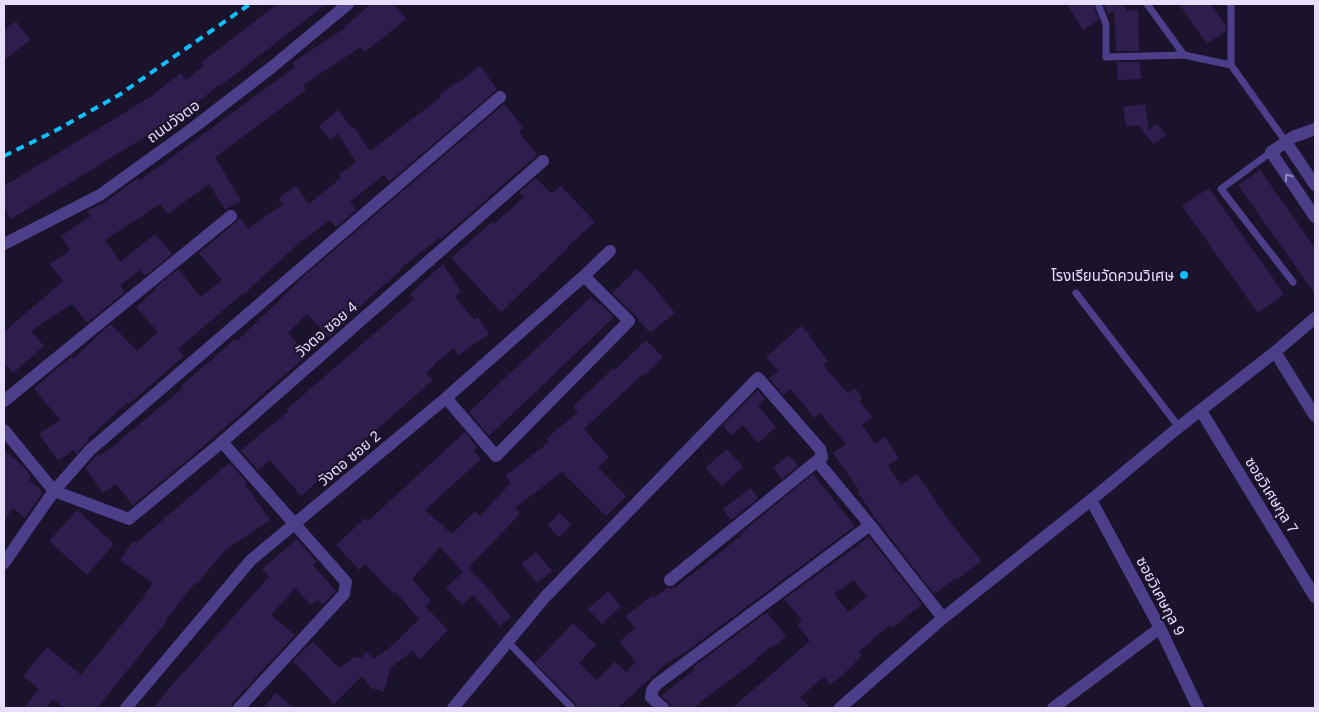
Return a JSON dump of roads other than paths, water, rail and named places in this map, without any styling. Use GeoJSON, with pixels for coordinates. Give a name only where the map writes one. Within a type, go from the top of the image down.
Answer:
{"type":"FeatureCollection","features":[{"type":"Feature","properties":{"kind":"street","name":"ถนนวังตอ"},"geometry":{"type":"LineString","coordinates":[[4,244],[100,194],[193,128],[272,67],[348,4]]}},
{"type":"Feature","properties":{"kind":"street"},"geometry":{"type":"LineString","coordinates":[[4,563],[54,491],[90,450],[500,97]]}},
{"type":"Feature","properties":{"kind":"street"},"geometry":{"type":"LineString","coordinates":[[1315,129],[1299,134],[1271,152],[1315,217]]}},
{"type":"Feature","properties":{"kind":"street"},"geometry":{"type":"LineString","coordinates":[[1286,142],[1315,185]]}},
{"type":"Feature","properties":{"kind":"street","name":"วังตอ ซอย 4"},"geometry":{"type":"LineString","coordinates":[[54,491],[129,519],[222,442],[543,161]]}},
{"type":"Feature","properties":{"kind":"street"},"geometry":{"type":"LineString","coordinates":[[4,401],[231,216]]}},
{"type":"Feature","properties":{"kind":"street","name":"วังตอ ซอย 2"},"geometry":{"type":"LineString","coordinates":[[126,708],[251,560],[446,398],[610,251]]}},
{"type":"Feature","properties":{"kind":"street"},"geometry":{"type":"LineString","coordinates":[[446,398],[496,456],[629,322],[584,276]]}},
{"type":"Feature","properties":{"kind":"street"},"geometry":{"type":"LineString","coordinates":[[840,708],[944,618],[1315,318]]}},
{"type":"Feature","properties":{"kind":"street"},"geometry":{"type":"LineString","coordinates":[[1275,352],[1315,416]]}},
{"type":"Feature","properties":{"kind":"street"},"geometry":{"type":"LineString","coordinates":[[453,708],[545,597],[758,378],[820,448],[822,457],[670,580]]}},
{"type":"Feature","properties":{"kind":"street","name":"ซอยวิเศษกุล 7"},"geometry":{"type":"LineString","coordinates":[[1201,411],[1315,596]]}},
{"type":"Feature","properties":{"kind":"street"},"geometry":{"type":"LineString","coordinates":[[4,430],[54,491]]}},
{"type":"Feature","properties":{"kind":"street"},"geometry":{"type":"LineString","coordinates":[[222,442],[346,582],[344,594],[239,708]]}},
{"type":"Feature","properties":{"kind":"street"},"geometry":{"type":"LineString","coordinates":[[817,461],[944,618]]}},
{"type":"Feature","properties":{"kind":"street","name":"ซอยวิเศษกุล 9"},"geometry":{"type":"LineString","coordinates":[[1091,500],[1160,628],[1198,708]]}},
{"type":"Feature","properties":{"kind":"street"},"geometry":{"type":"LineString","coordinates":[[663,708],[651,697],[652,690],[657,684],[870,525]]}},
{"type":"Feature","properties":{"kind":"street"},"geometry":{"type":"LineString","coordinates":[[1053,708],[1160,628]]}},
{"type":"Feature","properties":{"kind":"lane"},"geometry":{"type":"LineString","coordinates":[[1098,4],[1106,24],[1106,57],[1184,55],[1231,65]]}},
{"type":"Feature","properties":{"kind":"lane"},"geometry":{"type":"LineString","coordinates":[[1147,4],[1184,55]]}},
{"type":"Feature","properties":{"kind":"lane"},"geometry":{"type":"LineString","coordinates":[[1230,4],[1231,65],[1286,142]]}},
{"type":"Feature","properties":{"kind":"lane"},"geometry":{"type":"LineString","coordinates":[[1271,152],[1221,189],[1293,282]]}},
{"type":"Feature","properties":{"kind":"lane"},"geometry":{"type":"LineString","coordinates":[[1076,293],[1179,427]]}},
{"type":"Feature","properties":{"kind":"lane"},"geometry":{"type":"LineString","coordinates":[[508,642],[572,708]]}},
{"type":"Feature","properties":{"kind":"railway"},"geometry":{"type":"LineString","coordinates":[[4,156],[53,132],[119,95],[250,4]]}},
{"type":"Feature","properties":{"kind":"place","name":"โรงเรียนวัดควนวิเศษ"},"geometry":{"type":"Point","coordinates":[1184,275]}}]}
